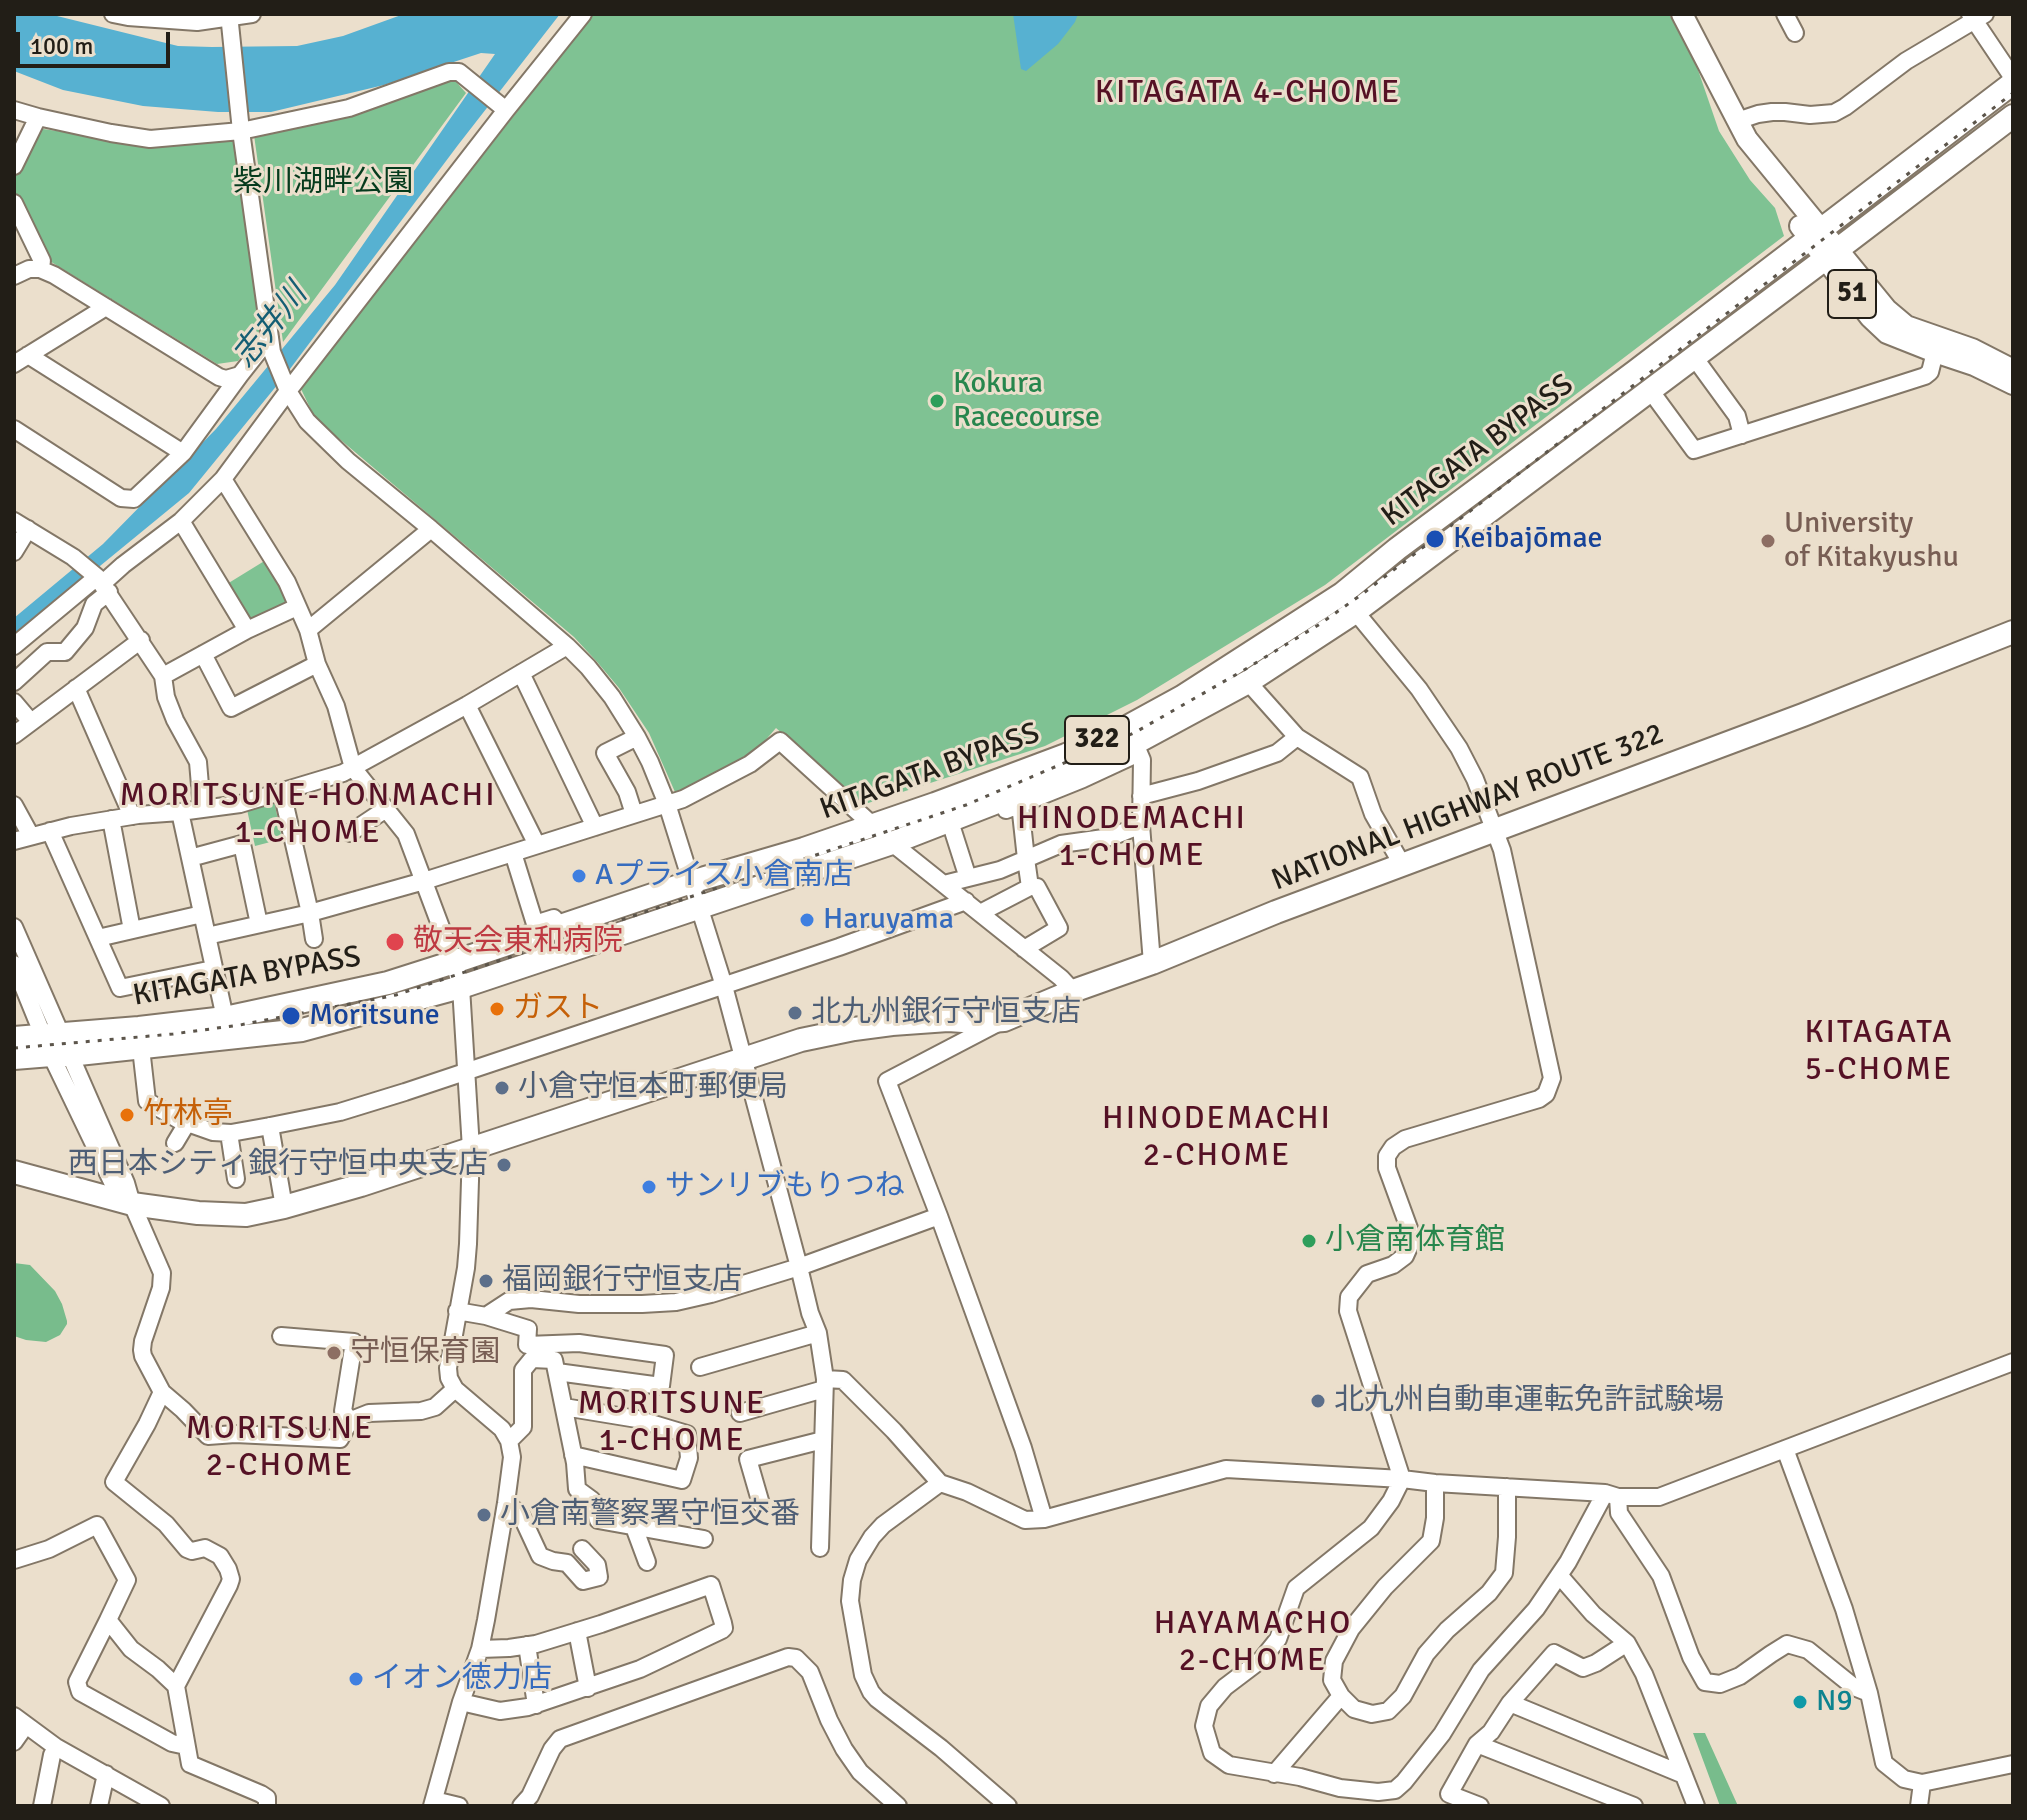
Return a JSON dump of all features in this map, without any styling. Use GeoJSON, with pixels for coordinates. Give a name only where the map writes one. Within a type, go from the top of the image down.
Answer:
{"type":"FeatureCollection","features":[{"type":"Feature","properties":{"kind":"highway","name":"KITAGATA BYPASS"},"geometry":{"type":"LineString","coordinates":[[14,1058],[55,1045],[139,1028],[225,1018],[388,983],[691,882],[804,849],[1066,755],[1134,741],[1193,690],[1348,603],[1397,549],[1624,380],[2013,80]]}},
{"type":"Feature","properties":{"kind":"highway","name":"KITAGATA BYPASS"},"geometry":{"type":"LineString","coordinates":[[14,1038],[55,1045],[141,1048],[302,1030],[461,987],[699,907],[896,846],[1134,741],[1248,682],[1348,603],[1650,390],[2013,116]]}},
{"type":"Feature","properties":{"kind":"highway","name":"NATIONAL HIGHWAY ROUTE 322"},"geometry":{"type":"LineString","coordinates":[[14,1172],[132,1204],[198,1213],[246,1215],[361,1185],[801,1040],[854,1029],[948,1020],[1004,1020],[1276,912],[1803,715],[2013,632]]}},
{"type":"Feature","properties":{"kind":"main road","name":"51"},"geometry":{"type":"LineString","coordinates":[[1688,16],[1742,130],[1753,162],[1831,255],[1870,317],[1898,339],[1974,365],[2013,384]]}},
{"type":"Feature","properties":{"kind":"main road","name":"51"},"geometry":{"type":"LineString","coordinates":[[1831,255],[1906,326],[1972,349],[2013,370]]}},
{"type":"Feature","properties":{"kind":"street"},"geometry":{"type":"LineString","coordinates":[[113,14],[197,22],[252,14]]}},
{"type":"Feature","properties":{"kind":"street"},"geometry":{"type":"LineString","coordinates":[[14,646],[103,584],[181,521],[223,479],[285,386],[499,105],[583,14]]}},
{"type":"Feature","properties":{"kind":"street"},"geometry":{"type":"LineString","coordinates":[[1785,14],[1795,33]]}},
{"type":"Feature","properties":{"kind":"street"},"geometry":{"type":"LineString","coordinates":[[1742,130],[1758,114],[1834,113],[1906,61],[1977,16],[2013,80]]}},
{"type":"Feature","properties":{"kind":"street"},"geometry":{"type":"LineString","coordinates":[[229,17],[241,131],[271,344],[285,386],[307,421],[348,461],[431,529],[588,667],[612,697],[637,737],[667,804],[724,986],[810,1313],[818,1333],[824,1384],[820,1548]]}},
{"type":"Feature","properties":{"kind":"street"},"geometry":{"type":"LineString","coordinates":[[14,110],[150,139],[241,131],[349,108],[449,72],[459,72],[499,105]]}},
{"type":"Feature","properties":{"kind":"street"},"geometry":{"type":"LineString","coordinates":[[14,166],[38,117]]}},
{"type":"Feature","properties":{"kind":"street"},"geometry":{"type":"LineString","coordinates":[[14,203],[42,261],[40,269]]}},
{"type":"Feature","properties":{"kind":"street"},"geometry":{"type":"LineString","coordinates":[[14,276],[29,269],[40,269],[54,275],[219,377],[226,379],[240,375]]}},
{"type":"Feature","properties":{"kind":"street"},"geometry":{"type":"LineString","coordinates":[[106,307],[21,360],[183,453]]}},
{"type":"Feature","properties":{"kind":"street"},"geometry":{"type":"LineString","coordinates":[[14,429],[121,498],[134,499],[183,453],[240,375],[271,344]]}},
{"type":"Feature","properties":{"kind":"street"},"geometry":{"type":"LineString","coordinates":[[1650,390],[1694,450],[1925,376],[1930,372],[1935,352]]}},
{"type":"Feature","properties":{"kind":"street"},"geometry":{"type":"LineString","coordinates":[[1694,357],[1737,416],[1742,435]]}},
{"type":"Feature","properties":{"kind":"street"},"geometry":{"type":"LineString","coordinates":[[223,479],[287,582],[336,706],[353,768],[406,834],[461,987],[471,1149],[467,1256],[448,1368],[449,1378],[455,1389],[502,1429],[509,1441],[512,1457],[480,1649],[461,1702],[433,1803],[459,1806]]}},
{"type":"Feature","properties":{"kind":"street"},"geometry":{"type":"LineString","coordinates":[[181,521],[247,630]]}},
{"type":"Feature","properties":{"kind":"street"},"geometry":{"type":"LineString","coordinates":[[14,552],[21,525],[73,557],[103,584],[163,676],[166,697],[175,720],[198,762],[202,809]]}},
{"type":"Feature","properties":{"kind":"street"},"geometry":{"type":"LineString","coordinates":[[308,630],[431,529]]}},
{"type":"Feature","properties":{"kind":"street"},"geometry":{"type":"LineString","coordinates":[[14,682],[47,652],[65,652],[85,628],[103,584]]}},
{"type":"Feature","properties":{"kind":"street"},"geometry":{"type":"LineString","coordinates":[[1348,603],[1419,689],[1459,748],[1475,779],[1502,850],[1552,1078],[1546,1094],[1539,1099],[1405,1139],[1393,1147],[1387,1156],[1387,1168],[1410,1231],[1410,1245],[1405,1256],[1393,1265],[1367,1274],[1349,1297],[1348,1311],[1402,1479],[1391,1501],[1371,1528],[1296,1588],[1278,1639],[1262,1659],[1225,1687],[1209,1706],[1204,1726],[1212,1753],[1229,1765],[1300,1777],[1340,1788],[1378,1792],[1395,1790],[1449,1722],[1481,1670],[1536,1609],[1612,1495]]}},
{"type":"Feature","properties":{"kind":"street"},"geometry":{"type":"LineString","coordinates":[[163,676],[247,630],[297,607]]}},
{"type":"Feature","properties":{"kind":"street"},"geometry":{"type":"LineString","coordinates":[[14,735],[141,640]]}},
{"type":"Feature","properties":{"kind":"street"},"geometry":{"type":"LineString","coordinates":[[14,841],[111,819],[240,804],[343,773],[567,646]]}},
{"type":"Feature","properties":{"kind":"street"},"geometry":{"type":"LineString","coordinates":[[203,654],[231,708],[317,664]]}},
{"type":"Feature","properties":{"kind":"street"},"geometry":{"type":"LineString","coordinates":[[521,673],[595,827]]}},
{"type":"Feature","properties":{"kind":"street"},"geometry":{"type":"LineString","coordinates":[[1248,682],[1297,737],[1360,777],[1373,814],[1403,866]]}},
{"type":"Feature","properties":{"kind":"street"},"geometry":{"type":"LineString","coordinates":[[76,688],[132,816]]}},
{"type":"Feature","properties":{"kind":"street"},"geometry":{"type":"LineString","coordinates":[[14,702],[31,722]]}},
{"type":"Feature","properties":{"kind":"street"},"geometry":{"type":"LineString","coordinates":[[467,705],[537,845]]}},
{"type":"Feature","properties":{"kind":"street"},"geometry":{"type":"LineString","coordinates":[[634,814],[627,792],[605,753],[637,737]]}},
{"type":"Feature","properties":{"kind":"street"},"geometry":{"type":"LineString","coordinates":[[1141,796],[1198,781],[1277,753],[1297,737]]}},
{"type":"Feature","properties":{"kind":"street"},"geometry":{"type":"LineString","coordinates":[[207,936],[310,913],[424,881],[683,799],[750,764],[780,741],[896,846],[1061,978],[1073,991]]}},
{"type":"Feature","properties":{"kind":"street"},"geometry":{"type":"LineString","coordinates":[[896,846],[953,831],[1083,779],[1134,741],[1142,760],[1141,825],[1152,963]]}},
{"type":"Feature","properties":{"kind":"street"},"geometry":{"type":"LineString","coordinates":[[282,792],[314,939]]}},
{"type":"Feature","properties":{"kind":"street"},"geometry":{"type":"LineString","coordinates":[[1020,804],[1030,887]]}},
{"type":"Feature","properties":{"kind":"street"},"geometry":{"type":"LineString","coordinates":[[14,805],[31,836]]}},
{"type":"Feature","properties":{"kind":"street"},"geometry":{"type":"LineString","coordinates":[[350,833],[386,809]]}},
{"type":"Feature","properties":{"kind":"street"},"geometry":{"type":"LineString","coordinates":[[180,812],[225,1018]]}},
{"type":"Feature","properties":{"kind":"street"},"geometry":{"type":"LineString","coordinates":[[111,819],[132,930]]}},
{"type":"Feature","properties":{"kind":"street"},"geometry":{"type":"LineString","coordinates":[[944,884],[1000,870],[1061,844],[1111,837],[1141,825]]}},
{"type":"Feature","properties":{"kind":"street"},"geometry":{"type":"LineString","coordinates":[[50,831],[120,988],[213,969]]}},
{"type":"Feature","properties":{"kind":"street"},"geometry":{"type":"LineString","coordinates":[[953,831],[968,878]]}},
{"type":"Feature","properties":{"kind":"street"},"geometry":{"type":"LineString","coordinates":[[190,858],[242,844],[259,924]]}},
{"type":"Feature","properties":{"kind":"street"},"geometry":{"type":"LineString","coordinates":[[513,853],[535,924],[629,894],[636,900]]}},
{"type":"Feature","properties":{"kind":"street"},"geometry":{"type":"LineString","coordinates":[[980,913],[1030,887],[1037,887],[1059,928],[1024,949]]}},
{"type":"Feature","properties":{"kind":"street"},"geometry":{"type":"LineString","coordinates":[[141,1048],[147,1101],[187,1123],[213,1132],[229,1133],[270,1126],[340,1112],[724,986],[966,901]]}},
{"type":"Feature","properties":{"kind":"street"},"geometry":{"type":"LineString","coordinates":[[98,938],[202,914]]}},
{"type":"Feature","properties":{"kind":"street"},"geometry":{"type":"LineString","coordinates":[[14,927],[19,950],[55,1045]]}},
{"type":"Feature","properties":{"kind":"street"},"geometry":{"type":"LineString","coordinates":[[14,964],[126,1183],[162,1273],[161,1288],[142,1350],[162,1392],[208,1436],[235,1434],[340,1439],[354,1419],[369,1413],[421,1411],[435,1407],[455,1389]]}},
{"type":"Feature","properties":{"kind":"street"},"geometry":{"type":"LineString","coordinates":[[1004,1020],[887,1081],[1023,1448],[1044,1519]]}},
{"type":"Feature","properties":{"kind":"street"},"geometry":{"type":"LineString","coordinates":[[175,1143],[187,1123]]}},
{"type":"Feature","properties":{"kind":"street"},"geometry":{"type":"LineString","coordinates":[[270,1126],[284,1207]]}},
{"type":"Feature","properties":{"kind":"street"},"geometry":{"type":"LineString","coordinates":[[229,1133],[236,1179]]}},
{"type":"Feature","properties":{"kind":"street"},"geometry":{"type":"LineString","coordinates":[[486,1316],[509,1301],[531,1299],[579,1304],[676,1302],[799,1267],[939,1216]]}},
{"type":"Feature","properties":{"kind":"street"},"geometry":{"type":"LineString","coordinates":[[457,1311],[528,1329],[527,1345],[579,1343],[665,1355],[661,1386],[557,1372]]}},
{"type":"Feature","properties":{"kind":"street"},"geometry":{"type":"LineString","coordinates":[[700,1367],[818,1333]]}},
{"type":"Feature","properties":{"kind":"street"},"geometry":{"type":"LineString","coordinates":[[281,1336],[354,1342],[343,1411],[351,1422]]}},
{"type":"Feature","properties":{"kind":"street"},"geometry":{"type":"LineString","coordinates":[[509,1441],[523,1427],[523,1370],[532,1359],[554,1360],[577,1489],[592,1500],[598,1520],[704,1539]]}},
{"type":"Feature","properties":{"kind":"street"},"geometry":{"type":"LineString","coordinates":[[740,1413],[843,1380],[940,1483],[967,1492],[1025,1520],[1044,1519],[1226,1469],[1659,1497],[2013,1362]]}},
{"type":"Feature","properties":{"kind":"street"},"geometry":{"type":"LineString","coordinates":[[162,1392],[114,1482],[166,1524],[187,1549],[205,1548],[220,1556],[228,1569],[231,1579],[176,1686],[190,1764],[261,1794],[267,1798],[267,1806]]}},
{"type":"Feature","properties":{"kind":"street"},"geometry":{"type":"LineString","coordinates":[[564,1407],[637,1419],[687,1434],[689,1458],[682,1480],[573,1455]]}},
{"type":"Feature","properties":{"kind":"street"},"geometry":{"type":"LineString","coordinates":[[761,1504],[748,1459],[823,1440]]}},
{"type":"Feature","properties":{"kind":"street"},"geometry":{"type":"LineString","coordinates":[[1785,1449],[1844,1609],[1869,1693],[1884,1763],[1904,1779],[1922,1783],[2013,1764]]}},
{"type":"Feature","properties":{"kind":"street"},"geometry":{"type":"LineString","coordinates":[[940,1483],[883,1525],[858,1560],[850,1601],[863,1675],[877,1699],[941,1748],[1008,1806]]}},
{"type":"Feature","properties":{"kind":"street"},"geometry":{"type":"LineString","coordinates":[[1435,1483],[1435,1518],[1431,1541],[1385,1587],[1351,1629],[1334,1661],[1332,1680],[1341,1696],[1354,1709],[1372,1714],[1388,1711],[1403,1696],[1426,1654],[1447,1630],[1489,1593],[1504,1573],[1507,1487]]}},
{"type":"Feature","properties":{"kind":"street"},"geometry":{"type":"LineString","coordinates":[[1612,1495],[1619,1513],[1661,1576],[1691,1657],[1705,1682],[1720,1684],[1740,1676],[1787,1644],[1808,1650],[1854,1687],[1869,1693]]}},
{"type":"Feature","properties":{"kind":"street"},"geometry":{"type":"LineString","coordinates":[[506,1503],[521,1515],[540,1556],[567,1563],[583,1581],[599,1577],[597,1565],[582,1549]]}},
{"type":"Feature","properties":{"kind":"street"},"geometry":{"type":"LineString","coordinates":[[14,1560],[49,1549],[97,1525],[127,1580],[77,1682],[80,1692],[172,1743],[186,1746]]}},
{"type":"Feature","properties":{"kind":"street"},"geometry":{"type":"LineString","coordinates":[[634,1527],[647,1562]]}},
{"type":"Feature","properties":{"kind":"street"},"geometry":{"type":"LineString","coordinates":[[1559,1575],[1593,1614],[1627,1643],[1644,1674],[1696,1806]]}},
{"type":"Feature","properties":{"kind":"street"},"geometry":{"type":"LineString","coordinates":[[461,1702],[500,1711],[536,1705],[654,1663],[724,1628],[711,1585],[527,1645],[480,1649]]}},
{"type":"Feature","properties":{"kind":"street"},"geometry":{"type":"LineString","coordinates":[[108,1620],[131,1649],[176,1686]]}},
{"type":"Feature","properties":{"kind":"street"},"geometry":{"type":"LineString","coordinates":[[577,1631],[588,1688]]}},
{"type":"Feature","properties":{"kind":"street"},"geometry":{"type":"LineString","coordinates":[[1480,1806],[1446,1800],[1477,1744],[1491,1732],[1510,1703],[1554,1653],[1583,1668],[1627,1643]]}},
{"type":"Feature","properties":{"kind":"street"},"geometry":{"type":"LineString","coordinates":[[527,1645],[536,1705]]}},
{"type":"Feature","properties":{"kind":"street"},"geometry":{"type":"LineString","coordinates":[[521,1806],[530,1796],[552,1749],[560,1739],[788,1657],[796,1658],[810,1672],[829,1720],[860,1772],[898,1806]]}},
{"type":"Feature","properties":{"kind":"street"},"geometry":{"type":"LineString","coordinates":[[1274,1774],[1341,1696]]}},
{"type":"Feature","properties":{"kind":"street"},"geometry":{"type":"LineString","coordinates":[[1510,1703],[1684,1775]]}},
{"type":"Feature","properties":{"kind":"street"},"geometry":{"type":"LineString","coordinates":[[14,1742],[20,1720],[56,1747],[161,1806]]}},
{"type":"Feature","properties":{"kind":"street"},"geometry":{"type":"LineString","coordinates":[[1477,1744],[1634,1806]]}},
{"type":"Feature","properties":{"kind":"street"},"geometry":{"type":"LineString","coordinates":[[42,1806],[56,1747]]}},
{"type":"Feature","properties":{"kind":"street"},"geometry":{"type":"LineString","coordinates":[[99,1806],[106,1774]]}},
{"type":"Feature","properties":{"kind":"street"},"geometry":{"type":"LineString","coordinates":[[1919,1806],[1922,1783]]}},
{"type":"Feature","properties":{"kind":"green space","name":"Kokura Racecourse"},"geometry":{"type":"Polygon","coordinates":[[[593,14],[1669,14],[1697,67],[1719,131],[1750,180],[1775,208],[1784,236],[1325,585],[1137,700],[1045,746],[862,805],[776,728],[751,757],[680,795],[675,792],[649,733],[619,688],[574,637],[336,436],[313,414],[301,389],[593,14]]]}},
{"type":"Feature","properties":{"kind":"green space","name":"紫川湖畔公園"},"geometry":{"type":"Polygon","coordinates":[[[450,75],[466,93],[283,342],[254,135],[450,75]]]}},
{"type":"Feature","properties":{"kind":"green space"},"geometry":{"type":"Polygon","coordinates":[[[43,129],[134,142],[234,138],[261,329],[238,361],[217,364],[48,260],[14,190],[14,180],[38,132],[43,129]]]}},
{"type":"Feature","properties":{"kind":"green space"},"geometry":{"type":"Polygon","coordinates":[[[266,560],[290,605],[249,621],[227,584],[266,560]]]}},
{"type":"Feature","properties":{"kind":"green space"},"geometry":{"type":"Polygon","coordinates":[[[274,801],[282,839],[255,846],[246,805],[274,801]]]}},
{"type":"Feature","properties":{"kind":"green space"},"geometry":{"type":"Polygon","coordinates":[[[14,1263],[30,1265],[55,1291],[67,1321],[60,1335],[46,1342],[14,1336],[14,1263]]]}},
{"type":"Feature","properties":{"kind":"green space"},"geometry":{"type":"Polygon","coordinates":[[[1693,1733],[1705,1733],[1738,1806],[1720,1806],[1693,1733]]]}},
{"type":"Feature","properties":{"kind":"water"},"geometry":{"type":"Polygon","coordinates":[[[14,14],[49,14],[178,46],[212,47],[297,46],[343,36],[404,14],[560,14],[287,373],[189,493],[14,635],[14,618],[103,544],[216,429],[335,285],[495,54],[481,53],[384,85],[271,112],[218,112],[143,106],[63,90],[14,71],[14,14]]]}},
{"type":"Feature","properties":{"kind":"water"},"geometry":{"type":"Polygon","coordinates":[[[1013,14],[1078,14],[1058,44],[1026,71],[1021,69],[1013,14]]]}},
{"type":"Feature","properties":{"kind":"railway"},"geometry":{"type":"LineString","coordinates":[[14,1048],[240,1025],[396,995],[966,805],[1134,733],[1320,624],[1365,592],[2013,93]]}},
{"type":"Feature","properties":{"kind":"place","name":"Kokura Racecourse"},"geometry":{"type":"Point","coordinates":[937,401]}},
{"type":"Feature","properties":{"kind":"place","name":"Keibajōmae"},"geometry":{"type":"Point","coordinates":[1435,539]}},
{"type":"Feature","properties":{"kind":"place","name":"University of Kitakyushu"},"geometry":{"type":"Point","coordinates":[1768,541]}},
{"type":"Feature","properties":{"kind":"place","name":"Aプライス小倉南店"},"geometry":{"type":"Point","coordinates":[579,876]}},
{"type":"Feature","properties":{"kind":"place","name":"Haruyama"},"geometry":{"type":"Point","coordinates":[807,920]}},
{"type":"Feature","properties":{"kind":"place","name":"敬天会東和病院"},"geometry":{"type":"Point","coordinates":[395,942]}},
{"type":"Feature","properties":{"kind":"place","name":"ガスト"},"geometry":{"type":"Point","coordinates":[497,1009]}},
{"type":"Feature","properties":{"kind":"place","name":"北九州銀行守恒支店"},"geometry":{"type":"Point","coordinates":[795,1013]}},
{"type":"Feature","properties":{"kind":"place","name":"Moritsune"},"geometry":{"type":"Point","coordinates":[291,1016]}},
{"type":"Feature","properties":{"kind":"place","name":"小倉守恒本町郵便局"},"geometry":{"type":"Point","coordinates":[502,1088]}},
{"type":"Feature","properties":{"kind":"place","name":"竹林亭"},"geometry":{"type":"Point","coordinates":[127,1115]}},
{"type":"Feature","properties":{"kind":"place","name":"西日本シティ銀行守恒中央支店"},"geometry":{"type":"Point","coordinates":[504,1165]}},
{"type":"Feature","properties":{"kind":"place","name":"サンリブもりつね"},"geometry":{"type":"Point","coordinates":[649,1187]}},
{"type":"Feature","properties":{"kind":"place","name":"小倉南体育館"},"geometry":{"type":"Point","coordinates":[1309,1241]}},
{"type":"Feature","properties":{"kind":"place","name":"福岡銀行守恒支店"},"geometry":{"type":"Point","coordinates":[486,1281]}},
{"type":"Feature","properties":{"kind":"place","name":"守恒保育園"},"geometry":{"type":"Point","coordinates":[334,1353]}},
{"type":"Feature","properties":{"kind":"place","name":"北九州自動車運転免許試験場"},"geometry":{"type":"Point","coordinates":[1318,1401]}},
{"type":"Feature","properties":{"kind":"place","name":"小倉南警察署守恒交番"},"geometry":{"type":"Point","coordinates":[484,1515]}},
{"type":"Feature","properties":{"kind":"place","name":"イオン徳力店"},"geometry":{"type":"Point","coordinates":[356,1679]}},
{"type":"Feature","properties":{"kind":"place","name":"N9"},"geometry":{"type":"Point","coordinates":[1800,1702]}},
{"type":"Feature","properties":{"kind":"district","name":"KITAGATA 4-CHOME"},"geometry":{"type":"Point","coordinates":[1248,94]}},
{"type":"Feature","properties":{"kind":"district","name":"MORITSUNE-HONMACHI 1-CHOME"},"geometry":{"type":"Point","coordinates":[308,816]}},
{"type":"Feature","properties":{"kind":"district","name":"HINODEMACHI 1-CHOME"},"geometry":{"type":"Point","coordinates":[1132,838]}},
{"type":"Feature","properties":{"kind":"district","name":"KITAGATA 5-CHOME"},"geometry":{"type":"Point","coordinates":[1879,1052]}},
{"type":"Feature","properties":{"kind":"district","name":"HINODEMACHI 2-CHOME"},"geometry":{"type":"Point","coordinates":[1217,1138]}},
{"type":"Feature","properties":{"kind":"district","name":"MORITSUNE 1-CHOME"},"geometry":{"type":"Point","coordinates":[672,1424]}},
{"type":"Feature","properties":{"kind":"district","name":"MORITSUNE 2-CHOME"},"geometry":{"type":"Point","coordinates":[280,1448]}},
{"type":"Feature","properties":{"kind":"district","name":"HAYAMACHO 2-CHOME"},"geometry":{"type":"Point","coordinates":[1253,1644]}},
{"type":"Feature","properties":{"kind":"water label","name":"志井川"},"geometry":{"type":"Point","coordinates":[271,326]}}]}
